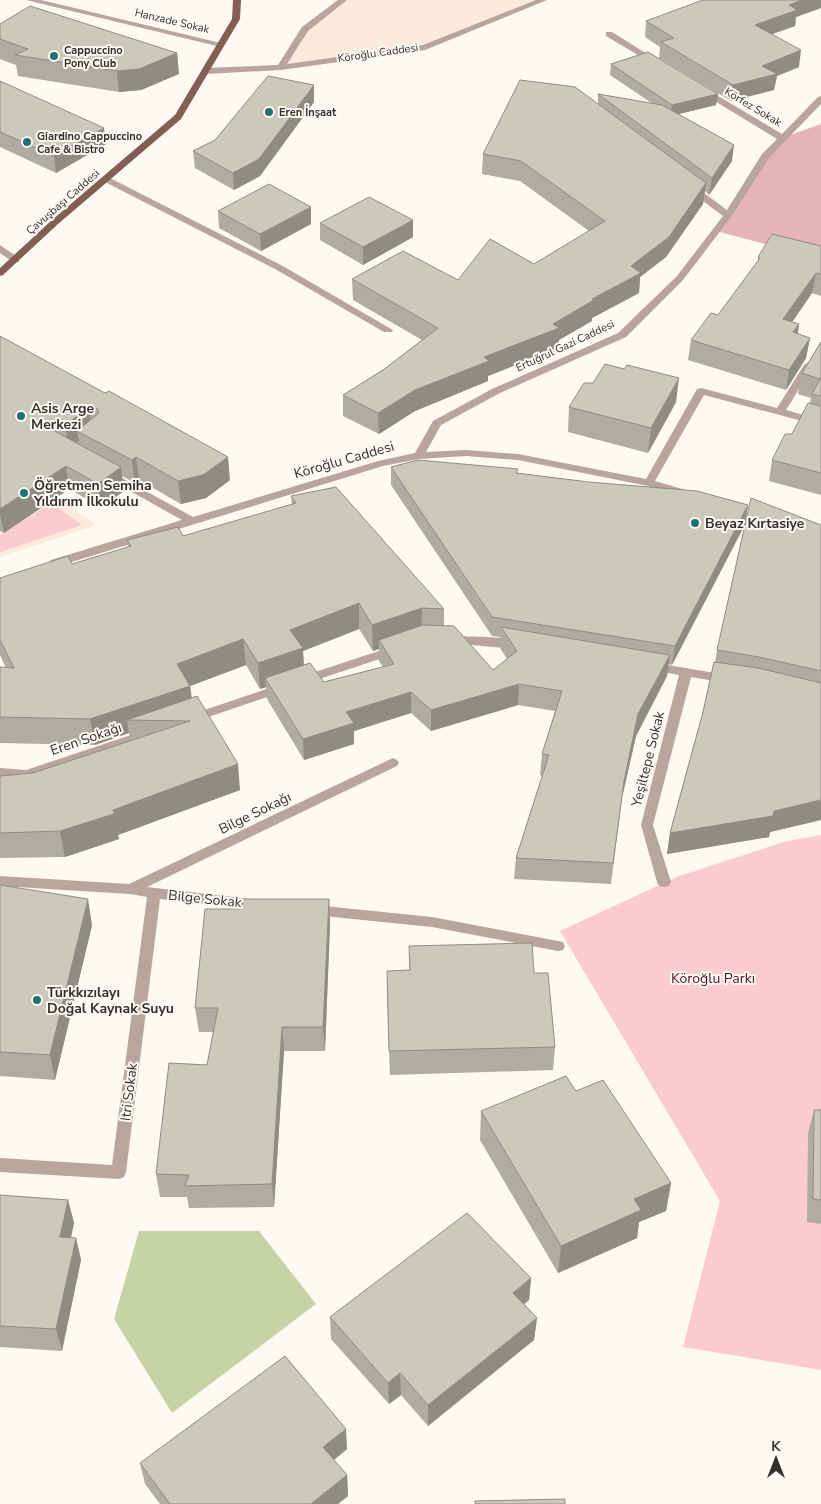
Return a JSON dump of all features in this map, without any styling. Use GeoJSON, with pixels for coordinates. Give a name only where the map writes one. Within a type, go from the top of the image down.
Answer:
{"type":"FeatureCollection","features":[{"type":"Feature","properties":{"kind":"main road","name":"Çavuşbaşı Caddesi"},"geometry":{"type":"LineString","coordinates":[[0,274],[55,222],[178,117],[236,19],[237,0]]}},
{"type":"Feature","properties":{"kind":"street","name":"Hanzade Sokak"},"geometry":{"type":"LineString","coordinates":[[30,0],[221,44]]}},
{"type":"Feature","properties":{"kind":"street"},"geometry":{"type":"LineString","coordinates":[[281,67],[305,29],[343,0]]}},
{"type":"Feature","properties":{"kind":"street","name":"Köroğlu Caddesi"},"geometry":{"type":"LineString","coordinates":[[205,72],[281,67],[425,47],[542,0]]}},
{"type":"Feature","properties":{"kind":"street"},"geometry":{"type":"LineString","coordinates":[[609,34],[667,68]]}},
{"type":"Feature","properties":{"kind":"street","name":"Körfez Sokak"},"geometry":{"type":"LineString","coordinates":[[691,83],[782,138]]}},
{"type":"Feature","properties":{"kind":"street","name":"Ertuğrul Gazi Caddesi"},"geometry":{"type":"LineString","coordinates":[[419,456],[437,424],[496,391],[622,335],[680,278],[728,215],[765,156],[821,98]]}},
{"type":"Feature","properties":{"kind":"street"},"geometry":{"type":"LineString","coordinates":[[106,179],[278,267],[388,330]]}},
{"type":"Feature","properties":{"kind":"street"},"geometry":{"type":"LineString","coordinates":[[680,180],[728,215]]}},
{"type":"Feature","properties":{"kind":"street"},"geometry":{"type":"LineString","coordinates":[[0,248],[16,260]]}},
{"type":"Feature","properties":{"kind":"street"},"geometry":{"type":"LineString","coordinates":[[780,412],[812,360]]}},
{"type":"Feature","properties":{"kind":"street"},"geometry":{"type":"LineString","coordinates":[[649,483],[701,391],[821,423]]}},
{"type":"Feature","properties":{"kind":"street","name":"Köroğlu Caddesi"},"geometry":{"type":"LineString","coordinates":[[41,568],[382,463],[419,456],[466,453],[518,456],[649,483],[695,496]]}},
{"type":"Feature","properties":{"kind":"street"},"geometry":{"type":"LineString","coordinates":[[96,468],[192,521]]}},
{"type":"Feature","properties":{"kind":"street"},"geometry":{"type":"LineString","coordinates":[[441,640],[498,642],[526,646]]}},
{"type":"Feature","properties":{"kind":"street"},"geometry":{"type":"LineString","coordinates":[[178,723],[404,646]]}},
{"type":"Feature","properties":{"kind":"street"},"geometry":{"type":"LineString","coordinates":[[639,664],[738,681]]}},
{"type":"Feature","properties":{"kind":"street","name":"Yeşiltepe Sokak"},"geometry":{"type":"LineString","coordinates":[[664,882],[647,825],[686,672]]}},
{"type":"Feature","properties":{"kind":"street","name":"Eren Sokağı"},"geometry":{"type":"LineString","coordinates":[[0,773],[26,775],[159,730]]}},
{"type":"Feature","properties":{"kind":"street","name":"Bilge Sokağı"},"geometry":{"type":"LineString","coordinates":[[130,889],[393,763]]}},
{"type":"Feature","properties":{"kind":"street","name":"Bilge Sokak"},"geometry":{"type":"LineString","coordinates":[[0,881],[130,889],[275,906]]}},
{"type":"Feature","properties":{"kind":"street","name":"Itri Sokak"},"geometry":{"type":"LineString","coordinates":[[0,1165],[119,1172],[154,893]]}},
{"type":"Feature","properties":{"kind":"street"},"geometry":{"type":"LineString","coordinates":[[304,909],[432,922],[558,946]]}},
{"type":"Feature","properties":{"kind":"shaded area"},"geometry":{"type":"Polygon","coordinates":[[[333,0],[543,0],[425,47],[281,67],[305,29],[333,8],[333,0]]]}},
{"type":"Feature","properties":{"kind":"shaded area"},"geometry":{"type":"Polygon","coordinates":[[[821,124],[821,259],[716,231],[782,138],[821,124]]]}},
{"type":"Feature","properties":{"kind":"shaded area","name":"Öğretmen Semiha Yıldırım İlkokulu"},"geometry":{"type":"Polygon","coordinates":[[[0,462],[97,525],[0,557],[0,462]]]}},
{"type":"Feature","properties":{"kind":"shaded area"},"geometry":{"type":"Polygon","coordinates":[[[139,1231],[259,1231],[316,1304],[172,1413],[114,1319],[139,1231]]]}},
{"type":"Feature","properties":{"kind":"green space"},"geometry":{"type":"Polygon","coordinates":[[[52,503],[82,525],[0,552],[0,535],[52,503]]]}},
{"type":"Feature","properties":{"kind":"green space","name":"Köroğlu Parkı"},"geometry":{"type":"Polygon","coordinates":[[[821,835],[821,1370],[683,1347],[720,1201],[560,931],[679,876],[787,841],[821,835]]]}},
{"type":"Feature","properties":{"kind":"building"},"geometry":{"type":"Polygon","coordinates":[[[703,0],[802,0],[789,5],[797,10],[755,25],[801,50],[762,66],[777,74],[733,85],[661,42],[674,38],[646,21],[703,0]]]}},
{"type":"Feature","properties":{"kind":"building"},"geometry":{"type":"Polygon","coordinates":[[[30,6],[177,53],[139,69],[117,71],[15,55],[28,49],[0,39],[0,24],[30,6]]]}},
{"type":"Feature","properties":{"kind":"building"},"geometry":{"type":"Polygon","coordinates":[[[648,52],[718,94],[672,105],[611,64],[648,52]]]}},
{"type":"Feature","properties":{"kind":"building"},"geometry":{"type":"Polygon","coordinates":[[[268,76],[314,85],[259,159],[233,173],[193,151],[215,140],[268,76]]]}},
{"type":"Feature","properties":{"kind":"building"},"geometry":{"type":"Polygon","coordinates":[[[520,80],[575,87],[706,183],[669,237],[631,266],[641,273],[592,299],[594,300],[553,324],[559,328],[484,357],[489,361],[415,390],[378,413],[343,395],[383,370],[438,328],[352,279],[403,251],[458,280],[490,239],[534,264],[605,221],[521,161],[483,154],[520,80]]]}},
{"type":"Feature","properties":{"kind":"building"},"geometry":{"type":"Polygon","coordinates":[[[0,81],[104,128],[54,156],[0,132],[0,81]]]}},
{"type":"Feature","properties":{"kind":"building"},"geometry":{"type":"Polygon","coordinates":[[[598,94],[662,105],[734,145],[712,178],[598,94]]]}},
{"type":"Feature","properties":{"kind":"building"},"geometry":{"type":"Polygon","coordinates":[[[269,184],[311,207],[260,234],[218,211],[269,184]]]}},
{"type":"Feature","properties":{"kind":"building"},"geometry":{"type":"Polygon","coordinates":[[[369,197],[413,220],[363,247],[320,223],[369,197]]]}},
{"type":"Feature","properties":{"kind":"building"},"geometry":{"type":"Polygon","coordinates":[[[772,234],[821,246],[821,274],[816,273],[783,319],[799,324],[793,332],[810,338],[789,370],[691,340],[711,313],[718,315],[760,258],[758,257],[772,234]]]}},
{"type":"Feature","properties":{"kind":"building"},"geometry":{"type":"Polygon","coordinates":[[[0,336],[105,393],[109,391],[228,457],[203,475],[178,481],[136,457],[132,460],[77,431],[99,413],[97,408],[89,408],[65,425],[58,421],[50,421],[47,426],[121,467],[98,484],[66,466],[0,509],[0,336]]]}},
{"type":"Feature","properties":{"kind":"building"},"geometry":{"type":"Polygon","coordinates":[[[821,342],[821,396],[812,394],[820,379],[802,373],[821,342]]]}},
{"type":"Feature","properties":{"kind":"building"},"geometry":{"type":"Polygon","coordinates":[[[605,364],[624,369],[627,365],[679,378],[651,428],[569,407],[584,383],[593,383],[605,364]]]}},
{"type":"Feature","properties":{"kind":"building"},"geometry":{"type":"Polygon","coordinates":[[[808,403],[821,406],[821,473],[772,460],[785,434],[792,434],[808,403]]]}},
{"type":"Feature","properties":{"kind":"building"},"geometry":{"type":"Polygon","coordinates":[[[418,460],[518,469],[516,473],[589,482],[697,491],[748,505],[675,646],[492,617],[391,467],[418,460]]]}},
{"type":"Feature","properties":{"kind":"building"},"geometry":{"type":"Polygon","coordinates":[[[336,487],[444,609],[422,608],[372,625],[359,603],[290,630],[303,648],[258,663],[243,639],[177,664],[190,686],[90,719],[0,717],[0,667],[14,668],[0,640],[0,578],[68,556],[72,564],[131,546],[127,540],[178,527],[183,536],[296,503],[291,496],[336,487]]]}},
{"type":"Feature","properties":{"kind":"building"},"geometry":{"type":"Polygon","coordinates":[[[751,498],[821,525],[821,671],[717,650],[751,498]]]}},
{"type":"Feature","properties":{"kind":"building"},"geometry":{"type":"Polygon","coordinates":[[[423,625],[454,626],[493,670],[517,651],[501,627],[670,655],[638,714],[624,781],[613,863],[516,858],[549,755],[542,754],[562,691],[519,684],[431,710],[411,692],[346,712],[354,723],[303,739],[265,678],[310,663],[324,682],[394,664],[379,640],[423,625]]]}},
{"type":"Feature","properties":{"kind":"building"},"geometry":{"type":"Polygon","coordinates":[[[714,662],[758,668],[821,683],[821,800],[774,811],[773,816],[670,833],[703,712],[714,662]]]}},
{"type":"Feature","properties":{"kind":"building"},"geometry":{"type":"Polygon","coordinates":[[[197,696],[238,764],[113,810],[114,814],[60,831],[0,833],[0,776],[33,773],[190,721],[127,720],[197,696]]]}},
{"type":"Feature","properties":{"kind":"building","name":"Türkkızılayı Doğal Kaynak Suyu"},"geometry":{"type":"Polygon","coordinates":[[[0,885],[88,899],[50,1055],[0,1052],[0,885]]]}},
{"type":"Feature","properties":{"kind":"building"},"geometry":{"type":"Polygon","coordinates":[[[243,899],[329,899],[323,1027],[282,1027],[272,1184],[185,1186],[189,1175],[156,1174],[169,1063],[207,1065],[218,1008],[195,1008],[205,909],[242,909],[243,899]]]}},
{"type":"Feature","properties":{"kind":"building"},"geometry":{"type":"Polygon","coordinates":[[[532,943],[534,973],[548,973],[555,1047],[389,1051],[387,971],[410,970],[409,946],[532,943]]]}},
{"type":"Feature","properties":{"kind":"building"},"geometry":{"type":"Polygon","coordinates":[[[566,1076],[576,1091],[603,1080],[671,1183],[634,1199],[641,1210],[561,1246],[481,1111],[566,1076]]]}},
{"type":"Feature","properties":{"kind":"building"},"geometry":{"type":"Polygon","coordinates":[[[814,1110],[821,1110],[821,1200],[813,1199],[814,1110]]]}},
{"type":"Feature","properties":{"kind":"building"},"geometry":{"type":"Polygon","coordinates":[[[0,1195],[68,1200],[60,1237],[76,1238],[56,1329],[0,1326],[0,1195]]]}},
{"type":"Feature","properties":{"kind":"building"},"geometry":{"type":"Polygon","coordinates":[[[467,1213],[531,1278],[513,1293],[537,1318],[428,1405],[400,1373],[388,1383],[330,1317],[467,1213]]]}},
{"type":"Feature","properties":{"kind":"building"},"geometry":{"type":"Polygon","coordinates":[[[285,1356],[346,1429],[323,1447],[347,1475],[311,1504],[170,1504],[140,1463],[285,1356]]]}},
{"type":"Feature","properties":{"kind":"building"},"geometry":{"type":"Polygon","coordinates":[[[565,1499],[565,1504],[475,1504],[475,1501],[565,1499]]]}},
{"type":"Feature","properties":{"kind":"place","name":"Cappuccino Pony Club"},"geometry":{"type":"Point","coordinates":[54,56]}},
{"type":"Feature","properties":{"kind":"place","name":"Eren İnşaat"},"geometry":{"type":"Point","coordinates":[269,112]}},
{"type":"Feature","properties":{"kind":"place","name":"Giardino Cappuccino Cafe & Bistro"},"geometry":{"type":"Point","coordinates":[27,142]}},
{"type":"Feature","properties":{"kind":"place","name":"Asis Arge Merkezi"},"geometry":{"type":"Point","coordinates":[21,416]}},
{"type":"Feature","properties":{"kind":"place","name":"Öğretmen Semiha Yıldırım İlkokulu"},"geometry":{"type":"Point","coordinates":[24,493]}},
{"type":"Feature","properties":{"kind":"place","name":"Beyaz Kırtasiye"},"geometry":{"type":"Point","coordinates":[695,523]}},
{"type":"Feature","properties":{"kind":"place","name":"Türkkızılayı Doğal Kaynak Suyu"},"geometry":{"type":"Point","coordinates":[37,1000]}}]}
